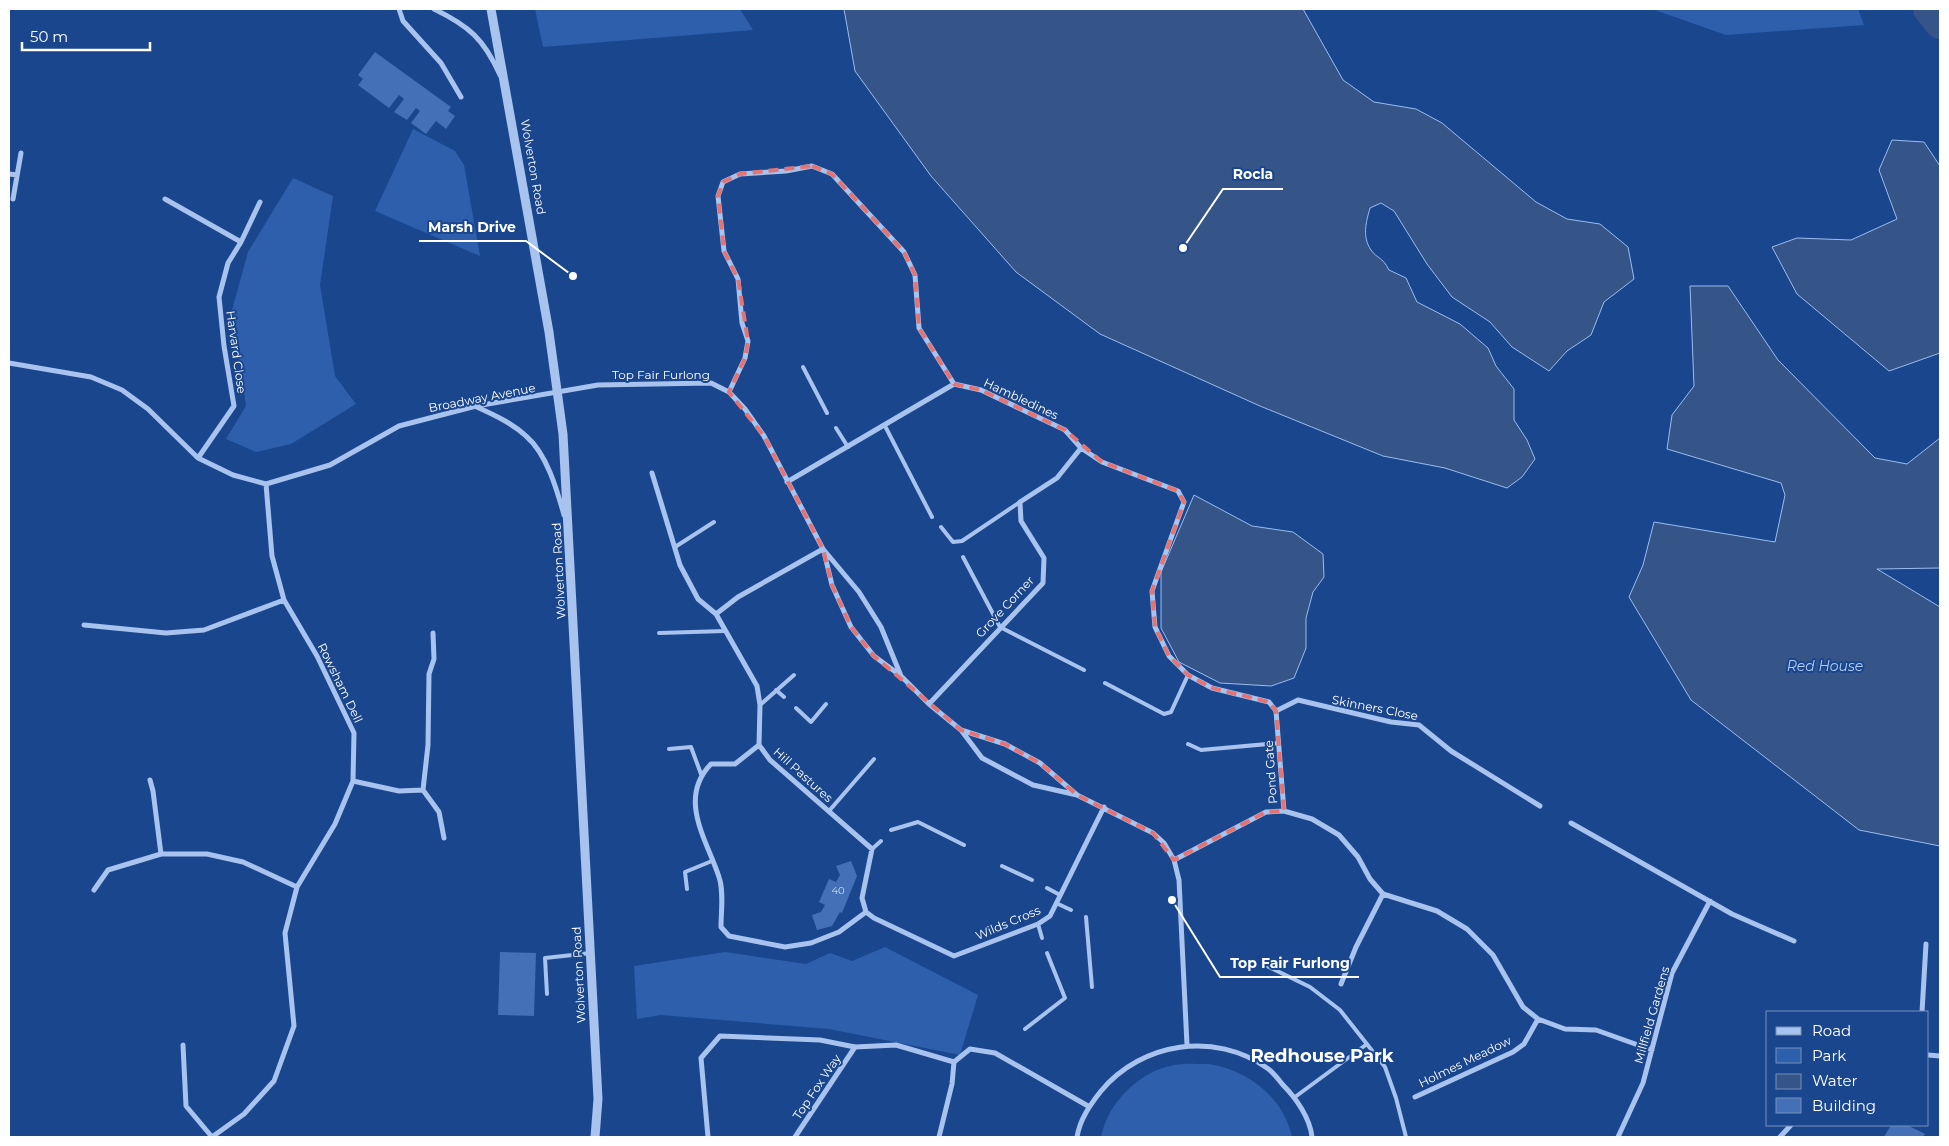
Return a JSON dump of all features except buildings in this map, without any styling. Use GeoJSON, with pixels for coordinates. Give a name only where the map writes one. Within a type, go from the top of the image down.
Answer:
{"type":"FeatureCollection","features":[{"type":"Feature","properties":{"kind":"street"},"geometry":{"type":"LineString","coordinates":[[399,9],[403,21],[441,64],[461,97]]}},
{"type":"Feature","properties":{"kind":"street"},"geometry":{"type":"LineString","coordinates":[[434,9],[467,27],[479,38],[491,56],[506,89]]}},
{"type":"Feature","properties":{"kind":"street","name":"Wolverton Road"},"geometry":{"type":"LineString","coordinates":[[491,9],[549,332],[563,440],[570,535],[598,1099],[596,1137]]}},
{"type":"Feature","properties":{"kind":"street"},"geometry":{"type":"LineString","coordinates":[[13,199],[21,153]]}},
{"type":"Feature","properties":{"kind":"street"},"geometry":{"type":"LineString","coordinates":[[729,392],[745,358],[748,341],[742,323],[738,279],[724,251],[718,196],[723,182],[740,174],[786,171],[812,166],[832,174],[904,252],[915,275],[919,328],[954,384],[786,482]]}},
{"type":"Feature","properties":{"kind":"street"},"geometry":{"type":"LineString","coordinates":[[9,174],[17,175]]}},
{"type":"Feature","properties":{"kind":"street"},"geometry":{"type":"LineString","coordinates":[[166,199],[241,242]]}},
{"type":"Feature","properties":{"kind":"street","name":"Harvard Close"},"geometry":{"type":"LineString","coordinates":[[198,458],[234,406],[224,346],[219,297],[228,264],[260,202]]}},
{"type":"Feature","properties":{"kind":"street"},"geometry":{"type":"LineString","coordinates":[[9,364],[91,378],[122,390],[148,409],[198,458],[234,475],[266,484]]}},
{"type":"Feature","properties":{"kind":"street","name":"Top Fair Furlong"},"geometry":{"type":"LineString","coordinates":[[557,393],[598,385],[711,383],[729,392],[745,409],[764,436],[786,482],[823,550],[859,592],[881,627],[901,676]]}},
{"type":"Feature","properties":{"kind":"street","name":"Hambledines"},"geometry":{"type":"LineString","coordinates":[[954,384],[981,390],[1065,430],[1081,448],[1102,462],[1178,491],[1184,502],[1152,591],[1155,627],[1169,656],[1188,675],[1212,688],[1269,702],[1276,711]]}},
{"type":"Feature","properties":{"kind":"street","name":"Broadway Avenue"},"geometry":{"type":"LineString","coordinates":[[266,484],[330,465],[399,426],[476,406],[557,393]]}},
{"type":"Feature","properties":{"kind":"street"},"geometry":{"type":"LineString","coordinates":[[476,406],[505,420],[528,437],[552,478],[570,535]]}},
{"type":"Feature","properties":{"kind":"street"},"geometry":{"type":"LineString","coordinates":[[1020,502],[1057,478],[1081,448]]}},
{"type":"Feature","properties":{"kind":"street","name":"Hill Pastures"},"geometry":{"type":"LineString","coordinates":[[652,473],[680,566],[698,599],[716,614],[757,686],[760,705],[759,745],[770,760],[872,849]]}},
{"type":"Feature","properties":{"kind":"street","name":"Rowsham Dell"},"geometry":{"type":"LineString","coordinates":[[183,1045],[186,1106],[212,1137],[244,1114],[274,1080],[294,1026],[285,933],[297,887],[335,824],[353,781],[354,733],[317,656],[284,600],[272,556],[266,484]]}},
{"type":"Feature","properties":{"kind":"street","name":"Grove Corner"},"geometry":{"type":"LineString","coordinates":[[929,704],[1042,583],[1044,558],[1021,521],[1020,502]]}},
{"type":"Feature","properties":{"kind":"street"},"geometry":{"type":"LineString","coordinates":[[716,614],[738,596],[823,550]]}},
{"type":"Feature","properties":{"kind":"street","name":"Top Fair Furlong"},"geometry":{"type":"LineString","coordinates":[[823,550],[832,585],[851,627],[874,656],[901,676],[929,704],[961,730],[982,758],[1033,785],[1077,795],[1104,807],[1153,833],[1164,843],[1174,860],[1179,880],[1187,1045]]}},
{"type":"Feature","properties":{"kind":"street"},"geometry":{"type":"LineString","coordinates":[[84,625],[166,634],[204,630],[284,600]]}},
{"type":"Feature","properties":{"kind":"street"},"geometry":{"type":"LineString","coordinates":[[433,634],[434,659],[429,674],[428,744],[423,790],[439,812],[444,838]]}},
{"type":"Feature","properties":{"kind":"street","name":"Skinners Close"},"geometry":{"type":"LineString","coordinates":[[1276,711],[1298,700],[1383,720],[1419,725],[1451,751],[1540,806]]}},
{"type":"Feature","properties":{"kind":"street","name":"Pond Gate"},"geometry":{"type":"LineString","coordinates":[[1174,860],[1266,812],[1284,811],[1276,711]]}},
{"type":"Feature","properties":{"kind":"street","name":"Top Fair Furlong"},"geometry":{"type":"LineString","coordinates":[[961,730],[1005,744],[1040,763],[1077,795]]}},
{"type":"Feature","properties":{"kind":"street"},"geometry":{"type":"LineString","coordinates":[[759,745],[735,764],[711,764],[701,774],[694,802],[704,844],[720,878],[721,927],[729,936],[785,947],[811,943],[838,932],[866,912],[862,898],[872,849]]}},
{"type":"Feature","properties":{"kind":"street"},"geometry":{"type":"LineString","coordinates":[[150,780],[161,854]]}},
{"type":"Feature","properties":{"kind":"street"},"geometry":{"type":"LineString","coordinates":[[353,781],[399,791],[423,790]]}},
{"type":"Feature","properties":{"kind":"street","name":"Wilds Cross"},"geometry":{"type":"LineString","coordinates":[[866,912],[874,918],[954,956],[1038,924],[1050,916],[1104,807]]}},
{"type":"Feature","properties":{"kind":"street"},"geometry":{"type":"LineString","coordinates":[[1284,811],[1312,819],[1339,835],[1358,857],[1370,879],[1383,894],[1436,911],[1467,929],[1493,955],[1523,1007],[1538,1020],[1566,1029],[1596,1030],[1652,1050]]}},
{"type":"Feature","properties":{"kind":"street"},"geometry":{"type":"LineString","coordinates":[[1571,823],[1732,914],[1794,941]]}},
{"type":"Feature","properties":{"kind":"street"},"geometry":{"type":"LineString","coordinates":[[94,890],[108,870],[161,854],[207,854],[243,862],[297,887]]}},
{"type":"Feature","properties":{"kind":"street"},"geometry":{"type":"LineString","coordinates":[[1341,984],[1356,947],[1383,894]]}},
{"type":"Feature","properties":{"kind":"street","name":"Millfield Gardens"},"geometry":{"type":"LineString","coordinates":[[1618,1137],[1643,1083],[1672,973],[1710,901]]}},
{"type":"Feature","properties":{"kind":"street"},"geometry":{"type":"LineString","coordinates":[[1922,1011],[1926,944]]}},
{"type":"Feature","properties":{"kind":"street","name":"Holmes Meadow"},"geometry":{"type":"LineString","coordinates":[[1415,1098],[1513,1052],[1524,1044],[1538,1020]]}},
{"type":"Feature","properties":{"kind":"street"},"geometry":{"type":"LineString","coordinates":[[708,1137],[701,1058],[720,1036],[820,1040],[855,1047],[896,1045],[954,1062]]}},
{"type":"Feature","properties":{"kind":"street"},"geometry":{"type":"LineString","coordinates":[[1077,1137],[1088,1106],[1110,1080],[1153,1053],[1187,1045],[1230,1050],[1267,1068],[1295,1097],[1312,1137]]}},
{"type":"Feature","properties":{"kind":"street","name":"Top Fox Way"},"geometry":{"type":"LineString","coordinates":[[795,1137],[855,1047]]}},
{"type":"Feature","properties":{"kind":"street"},"geometry":{"type":"LineString","coordinates":[[939,1137],[952,1084],[954,1062],[970,1049],[995,1053],[1088,1106]]}},
{"type":"Feature","properties":{"kind":"street"},"geometry":{"type":"LineString","coordinates":[[1780,1137],[1790,1126]]}},
{"type":"Feature","properties":{"kind":"lane"},"geometry":{"type":"LineString","coordinates":[[803,367],[827,412]]}},
{"type":"Feature","properties":{"kind":"lane"},"geometry":{"type":"LineString","coordinates":[[884,426],[932,517]]}},
{"type":"Feature","properties":{"kind":"lane"},"geometry":{"type":"LineString","coordinates":[[836,428],[848,447]]}},
{"type":"Feature","properties":{"kind":"lane"},"geometry":{"type":"LineString","coordinates":[[941,527],[953,542],[962,541],[1020,502]]}},
{"type":"Feature","properties":{"kind":"lane"},"geometry":{"type":"LineString","coordinates":[[675,546],[714,522]]}},
{"type":"Feature","properties":{"kind":"lane"},"geometry":{"type":"LineString","coordinates":[[963,557],[1000,627],[1084,670]]}},
{"type":"Feature","properties":{"kind":"lane"},"geometry":{"type":"LineString","coordinates":[[659,633],[725,631]]}},
{"type":"Feature","properties":{"kind":"lane"},"geometry":{"type":"LineString","coordinates":[[760,705],[794,674]]}},
{"type":"Feature","properties":{"kind":"lane"},"geometry":{"type":"LineString","coordinates":[[1105,684],[1164,714],[1171,712],[1188,675]]}},
{"type":"Feature","properties":{"kind":"lane"},"geometry":{"type":"LineString","coordinates":[[776,690],[784,697]]}},
{"type":"Feature","properties":{"kind":"lane"},"geometry":{"type":"LineString","coordinates":[[796,708],[811,722],[826,704]]}},
{"type":"Feature","properties":{"kind":"lane"},"geometry":{"type":"LineString","coordinates":[[1188,744],[1201,750],[1279,743]]}},
{"type":"Feature","properties":{"kind":"lane"},"geometry":{"type":"LineString","coordinates":[[669,750],[691,747],[701,774]]}},
{"type":"Feature","properties":{"kind":"lane"},"geometry":{"type":"LineString","coordinates":[[829,811],[874,759]]}},
{"type":"Feature","properties":{"kind":"lane"},"geometry":{"type":"LineString","coordinates":[[891,830],[918,822],[964,845]]}},
{"type":"Feature","properties":{"kind":"lane"},"geometry":{"type":"LineString","coordinates":[[872,849],[881,840]]}},
{"type":"Feature","properties":{"kind":"lane"},"geometry":{"type":"LineString","coordinates":[[687,889],[685,872],[712,861]]}},
{"type":"Feature","properties":{"kind":"lane"},"geometry":{"type":"LineString","coordinates":[[1002,866],[1032,880]]}},
{"type":"Feature","properties":{"kind":"lane"},"geometry":{"type":"LineString","coordinates":[[1047,888],[1060,895]]}},
{"type":"Feature","properties":{"kind":"lane"},"geometry":{"type":"LineString","coordinates":[[1056,903],[1071,910]]}},
{"type":"Feature","properties":{"kind":"lane"},"geometry":{"type":"LineString","coordinates":[[1086,917],[1092,987]]}},
{"type":"Feature","properties":{"kind":"lane"},"geometry":{"type":"LineString","coordinates":[[1038,924],[1042,938]]}},
{"type":"Feature","properties":{"kind":"lane"},"geometry":{"type":"LineString","coordinates":[[547,994],[545,958],[591,952]]}},
{"type":"Feature","properties":{"kind":"lane"},"geometry":{"type":"LineString","coordinates":[[1025,1029],[1065,998],[1046,953]]}},
{"type":"Feature","properties":{"kind":"lane"},"geometry":{"type":"LineString","coordinates":[[1267,966],[1310,988],[1340,1010],[1385,1067],[1396,1098],[1406,1137]]}},
{"type":"Feature","properties":{"kind":"lane"},"geometry":{"type":"LineString","coordinates":[[1295,1097],[1366,1044]]}},
{"type":"Feature","properties":{"kind":"highlighted area"},"geometry":{"type":"Polygon","coordinates":[[[812,166],[832,174],[904,252],[915,275],[919,328],[954,384],[981,390],[1065,430],[1102,462],[1178,491],[1184,502],[1152,591],[1155,627],[1169,656],[1188,675],[1212,688],[1269,702],[1276,711],[1284,811],[1266,812],[1174,860],[1153,833],[1077,795],[1040,763],[1005,744],[961,730],[874,656],[851,627],[832,585],[823,549],[764,436],[729,392],[745,358],[748,341],[738,279],[724,251],[718,196],[723,182],[740,174],[812,166]]]}},
{"type":"Feature","properties":{"kind":"green space"},"geometry":{"type":"Polygon","coordinates":[[[535,9],[740,9],[753,30],[543,47],[535,9]]]}},
{"type":"Feature","properties":{"kind":"green space"},"geometry":{"type":"Polygon","coordinates":[[[1652,9],[1858,9],[1864,25],[1726,35],[1652,9]]]}},
{"type":"Feature","properties":{"kind":"green space"},"geometry":{"type":"Polygon","coordinates":[[[413,129],[455,151],[464,165],[480,256],[375,211],[413,129]]]}},
{"type":"Feature","properties":{"kind":"green space"},"geometry":{"type":"Polygon","coordinates":[[[293,178],[333,196],[320,285],[335,376],[356,404],[291,444],[256,452],[226,439],[246,406],[232,310],[248,252],[293,178]]]}},
{"type":"Feature","properties":{"kind":"green space"},"geometry":{"type":"Polygon","coordinates":[[[885,947],[978,995],[960,1055],[829,1029],[661,1015],[637,1019],[634,966],[725,952],[806,964],[830,953],[852,961],[885,947]]]}},
{"type":"Feature","properties":{"kind":"green space"},"geometry":{"type":"Polygon","coordinates":[[[1209,1064],[1237,1072],[1262,1088],[1281,1110],[1292,1137],[1101,1137],[1105,1124],[1118,1100],[1138,1081],[1161,1068],[1174,1065],[1209,1064]]]}},
{"type":"Feature","properties":{"kind":"water"},"geometry":{"type":"Polygon","coordinates":[[[844,9],[1303,9],[1343,80],[1374,102],[1416,109],[1442,123],[1536,202],[1567,219],[1600,224],[1628,247],[1634,279],[1604,302],[1591,335],[1567,351],[1549,371],[1512,347],[1490,322],[1452,297],[1427,264],[1394,211],[1381,203],[1370,208],[1366,224],[1366,240],[1371,250],[1384,262],[1389,270],[1406,278],[1417,302],[1460,324],[1488,348],[1496,366],[1514,389],[1514,420],[1527,440],[1535,459],[1522,477],[1507,488],[1445,468],[1383,456],[1260,406],[1100,334],[1016,272],[931,176],[855,71],[844,9]]]}},
{"type":"Feature","properties":{"kind":"water"},"geometry":{"type":"Polygon","coordinates":[[[1892,140],[1924,142],[1940,166],[1940,353],[1889,371],[1797,294],[1772,247],[1797,238],[1851,240],[1897,219],[1879,170],[1892,140]]]}},
{"type":"Feature","properties":{"kind":"water","name":"Red House"},"geometry":{"type":"Polygon","coordinates":[[[1690,286],[1728,286],[1778,360],[1875,458],[1907,464],[1940,438],[1940,568],[1877,569],[1940,607],[1940,846],[1859,830],[1691,700],[1629,597],[1643,565],[1654,522],[1775,542],[1785,495],[1781,483],[1667,449],[1672,415],[1694,386],[1690,286]]]}},
{"type":"Feature","properties":{"kind":"water"},"geometry":{"type":"Polygon","coordinates":[[[1194,495],[1252,526],[1293,532],[1323,554],[1324,577],[1313,592],[1306,618],[1306,648],[1294,678],[1271,686],[1220,683],[1179,662],[1161,628],[1161,572],[1194,495]]]}},
{"type":"Feature","properties":{"kind":"waterway"},"geometry":{"type":"LineString","coordinates":[[1928,9],[1940,24]]}},
{"type":"Feature","properties":{"kind":"place","name":"Rocla"},"geometry":{"type":"Point","coordinates":[1183,248]}},
{"type":"Feature","properties":{"kind":"place","name":"Marsh Drive"},"geometry":{"type":"Point","coordinates":[573,276]}},
{"type":"Feature","properties":{"kind":"place","name":"Top Fair Furlong"},"geometry":{"type":"Point","coordinates":[1172,900]}},
{"type":"Feature","properties":{"kind":"district","name":"Redhouse Park"},"geometry":{"type":"Point","coordinates":[1322,1056]}}]}
